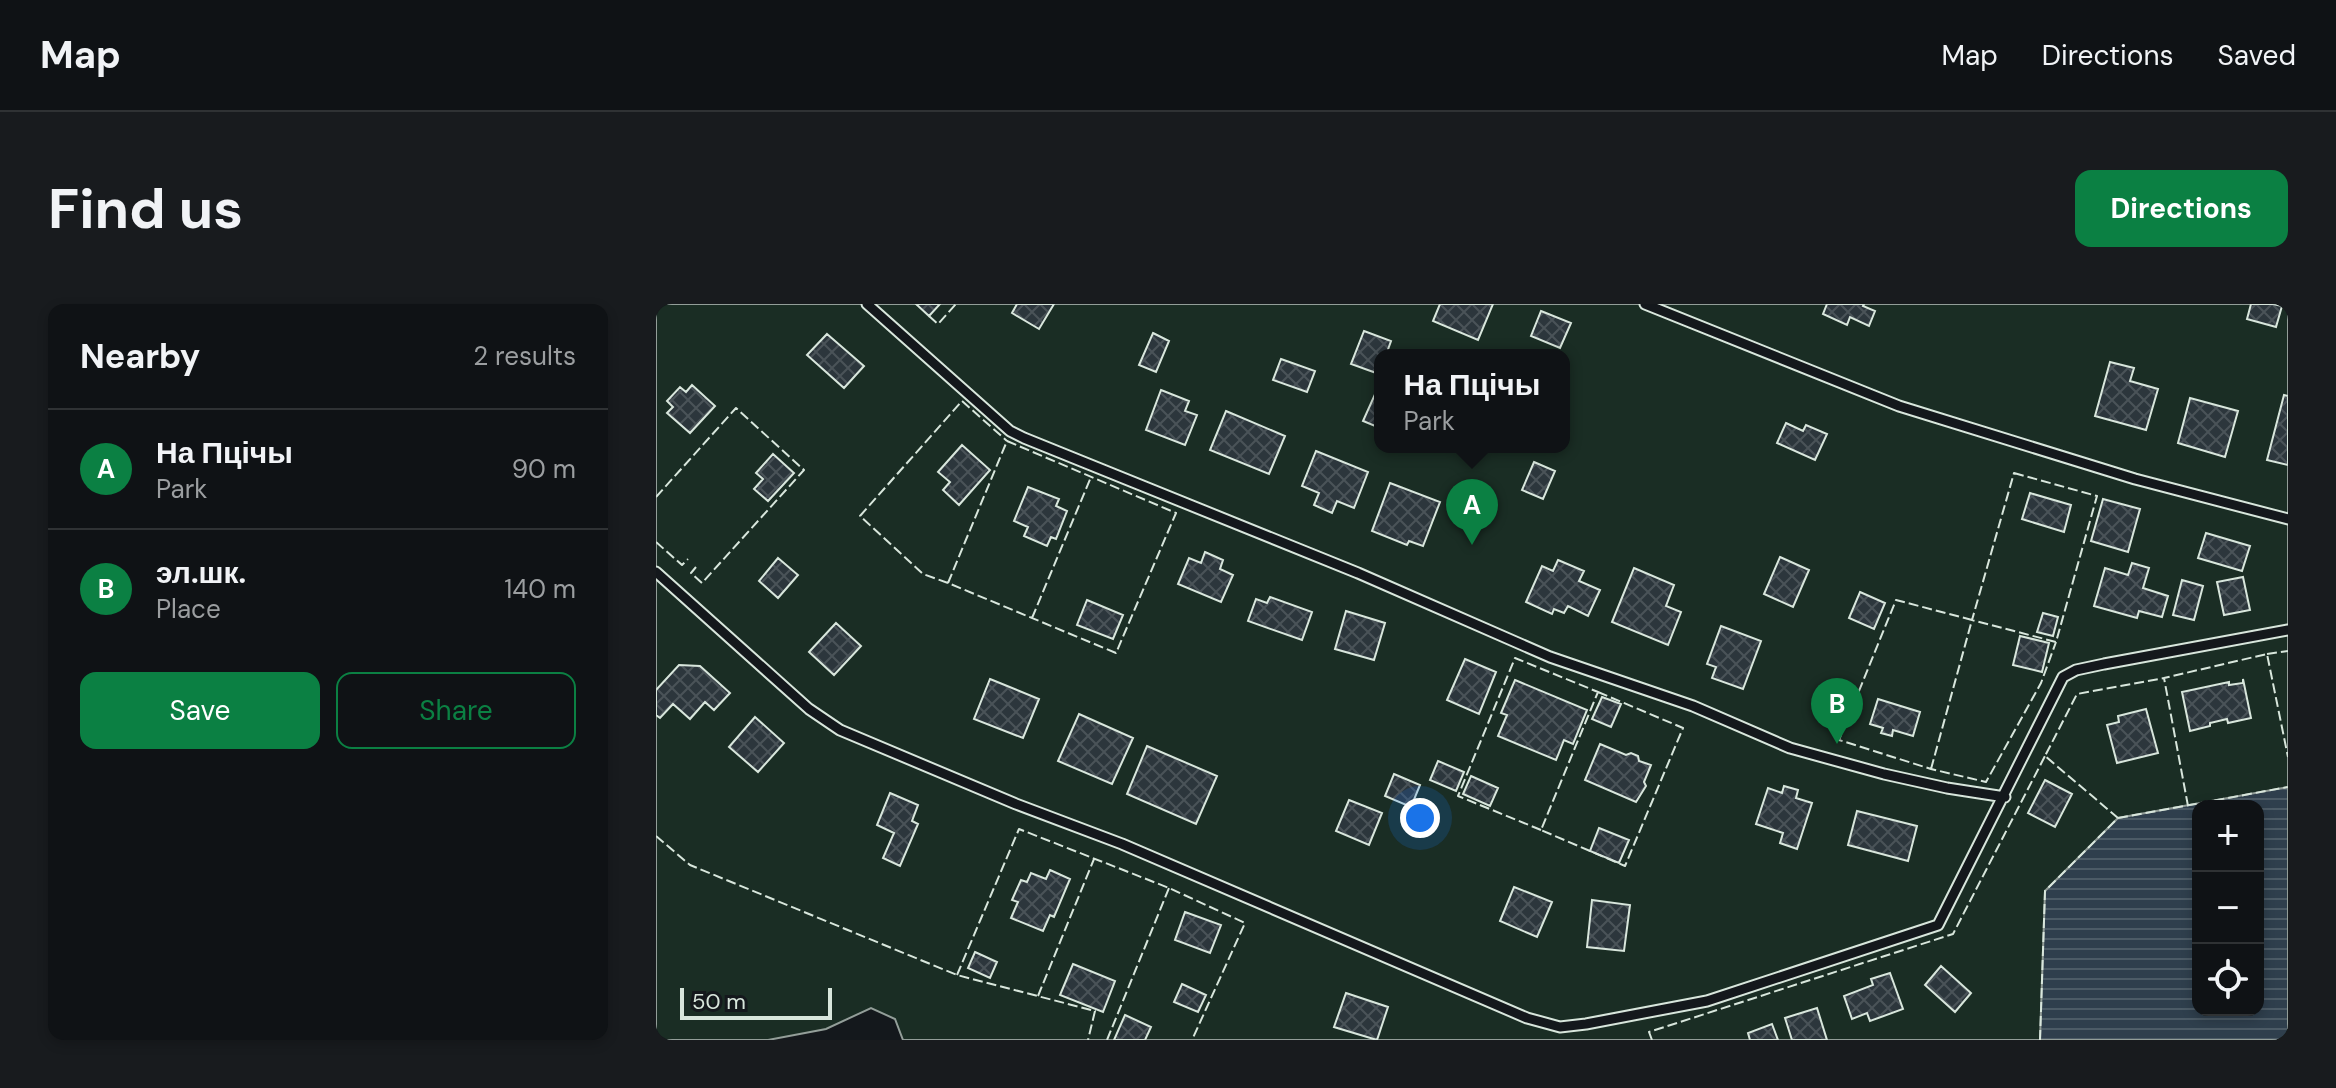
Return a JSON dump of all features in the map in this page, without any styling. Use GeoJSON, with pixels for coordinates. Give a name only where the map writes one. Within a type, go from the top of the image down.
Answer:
{"type":"FeatureCollection","features":[{"type":"Feature","properties":{"kind":"lane"},"geometry":{"type":"LineString","coordinates":[[867,304],[1010,431],[1024,438],[1358,573],[1550,657],[1693,706],[1790,748],[1922,782],[2005,797]]}},
{"type":"Feature","properties":{"kind":"lane"},"geometry":{"type":"LineString","coordinates":[[1645,304],[1899,406],[2135,479],[2288,519]]}},
{"type":"Feature","properties":{"kind":"lane"},"geometry":{"type":"LineString","coordinates":[[656,572],[809,709],[840,730],[1016,804],[1122,844],[1527,1018],[1560,1027],[1707,1001],[1938,925],[2063,677],[2076,670],[2104,664],[2288,630]]}},
{"type":"Feature","properties":{"kind":"green space"},"geometry":{"type":"Polygon","coordinates":[[[656,304],[2288,304],[2288,1040],[903,1040],[895,1019],[871,1008],[826,1029],[768,1040],[656,1040],[656,304]]]}},
{"type":"Feature","properties":{"kind":"water"},"geometry":{"type":"Polygon","coordinates":[[[2288,787],[2288,1040],[2040,1040],[2045,891],[2118,818],[2192,805],[2192,1016],[2264,1016],[2264,800],[2217,800],[2288,787]]]}},
{"type":"Feature","properties":{"kind":"building"},"geometry":{"type":"Polygon","coordinates":[[[916,304],[940,304],[929,316],[916,304]]]}},
{"type":"Feature","properties":{"kind":"building"},"geometry":{"type":"Polygon","coordinates":[[[1017,304],[1054,304],[1039,329],[1012,313],[1017,304]]]}},
{"type":"Feature","properties":{"kind":"building"},"geometry":{"type":"Polygon","coordinates":[[[1440,304],[1493,304],[1478,340],[1433,321],[1440,304]]]}},
{"type":"Feature","properties":{"kind":"building"},"geometry":{"type":"Polygon","coordinates":[[[1827,304],[1864,304],[1875,311],[1869,326],[1850,317],[1847,325],[1823,314],[1827,304]]]}},
{"type":"Feature","properties":{"kind":"building"},"geometry":{"type":"Polygon","coordinates":[[[2251,304],[2282,306],[2276,327],[2247,319],[2251,304]]]}},
{"type":"Feature","properties":{"kind":"building"},"geometry":{"type":"Polygon","coordinates":[[[1541,311],[1571,323],[1560,348],[1531,336],[1541,311]]]}},
{"type":"Feature","properties":{"kind":"building"},"geometry":{"type":"Polygon","coordinates":[[[1364,331],[1391,341],[1388,349],[1374,349],[1374,372],[1351,364],[1364,331]]]}},
{"type":"Feature","properties":{"kind":"building"},"geometry":{"type":"Polygon","coordinates":[[[1153,333],[1169,341],[1156,372],[1139,365],[1153,333]]]}},
{"type":"Feature","properties":{"kind":"building"},"geometry":{"type":"Polygon","coordinates":[[[827,334],[864,366],[844,388],[807,355],[827,334]]]}},
{"type":"Feature","properties":{"kind":"building"},"geometry":{"type":"Polygon","coordinates":[[[1281,359],[1315,371],[1307,392],[1273,380],[1281,359]]]}},
{"type":"Feature","properties":{"kind":"building"},"geometry":{"type":"Polygon","coordinates":[[[2110,362],[2134,368],[2130,381],[2158,389],[2146,430],[2095,416],[2110,362]]]}},
{"type":"Feature","properties":{"kind":"building"},"geometry":{"type":"Polygon","coordinates":[[[692,385],[715,406],[690,433],[667,413],[673,407],[667,401],[680,387],[686,392],[692,385]]]}},
{"type":"Feature","properties":{"kind":"building"},"geometry":{"type":"Polygon","coordinates":[[[1161,390],[1189,401],[1185,411],[1197,415],[1185,445],[1146,430],[1161,390]]]}},
{"type":"Feature","properties":{"kind":"building"},"geometry":{"type":"Polygon","coordinates":[[[2284,395],[2288,396],[2288,465],[2267,460],[2284,395]]]}},
{"type":"Feature","properties":{"kind":"building"},"geometry":{"type":"Polygon","coordinates":[[[1374,396],[1374,426],[1363,421],[1374,396]]]}},
{"type":"Feature","properties":{"kind":"building"},"geometry":{"type":"Polygon","coordinates":[[[2190,398],[2238,411],[2225,457],[2178,443],[2190,398]]]}},
{"type":"Feature","properties":{"kind":"building"},"geometry":{"type":"Polygon","coordinates":[[[1226,411],[1285,436],[1269,474],[1210,450],[1226,411]]]}},
{"type":"Feature","properties":{"kind":"building"},"geometry":{"type":"Polygon","coordinates":[[[1786,423],[1803,431],[1806,425],[1827,434],[1815,460],[1777,443],[1786,423]]]}},
{"type":"Feature","properties":{"kind":"building"},"geometry":{"type":"Polygon","coordinates":[[[962,445],[990,470],[959,505],[943,490],[950,482],[938,472],[962,445]]]}},
{"type":"Feature","properties":{"kind":"building"},"geometry":{"type":"Polygon","coordinates":[[[1316,451],[1368,472],[1354,508],[1337,501],[1332,513],[1314,505],[1319,493],[1302,486],[1316,451]]]}},
{"type":"Feature","properties":{"kind":"building"},"geometry":{"type":"Polygon","coordinates":[[[773,454],[794,473],[768,501],[754,489],[763,479],[756,473],[773,454]]]}},
{"type":"Feature","properties":{"kind":"building"},"geometry":{"type":"Polygon","coordinates":[[[1534,462],[1555,471],[1543,499],[1522,490],[1534,462]]]}},
{"type":"Feature","properties":{"kind":"building"},"geometry":{"type":"Polygon","coordinates":[[[1390,483],[1440,502],[1423,546],[1409,541],[1407,545],[1372,531],[1390,483]]]}},
{"type":"Feature","properties":{"kind":"building"},"geometry":{"type":"Polygon","coordinates":[[[1028,487],[1059,499],[1056,506],[1067,511],[1056,539],[1051,537],[1047,546],[1024,536],[1028,527],[1014,521],[1028,487]]]}},
{"type":"Feature","properties":{"kind":"building"},"geometry":{"type":"Polygon","coordinates":[[[2030,493],[2071,505],[2064,532],[2022,519],[2030,493]]]}},
{"type":"Feature","properties":{"kind":"building"},"geometry":{"type":"Polygon","coordinates":[[[2103,499],[2140,509],[2128,552],[2091,541],[2103,499]]]}},
{"type":"Feature","properties":{"kind":"building"},"geometry":{"type":"Polygon","coordinates":[[[2206,533],[2250,546],[2242,571],[2198,558],[2206,533]]]}},
{"type":"Feature","properties":{"kind":"building"},"geometry":{"type":"Polygon","coordinates":[[[1205,552],[1223,560],[1220,569],[1233,575],[1221,602],[1178,584],[1189,558],[1201,563],[1205,552]]]}},
{"type":"Feature","properties":{"kind":"building"},"geometry":{"type":"Polygon","coordinates":[[[1780,557],[1809,570],[1793,607],[1764,594],[1780,557]]]}},
{"type":"Feature","properties":{"kind":"building"},"geometry":{"type":"Polygon","coordinates":[[[778,558],[798,575],[778,598],[759,581],[778,558]]]}},
{"type":"Feature","properties":{"kind":"building"},"geometry":{"type":"Polygon","coordinates":[[[1558,560],[1584,571],[1579,581],[1600,590],[1588,616],[1568,606],[1564,613],[1554,609],[1552,614],[1526,602],[1542,566],[1553,571],[1558,560]]]}},
{"type":"Feature","properties":{"kind":"building"},"geometry":{"type":"Polygon","coordinates":[[[2132,563],[2149,568],[2143,588],[2168,596],[2162,617],[2139,611],[2137,618],[2094,606],[2105,568],[2128,575],[2132,563]]]}},
{"type":"Feature","properties":{"kind":"building"},"geometry":{"type":"Polygon","coordinates":[[[1634,568],[1674,585],[1666,606],[1681,612],[1668,645],[1612,622],[1634,568]]]}},
{"type":"Feature","properties":{"kind":"building"},"geometry":{"type":"Polygon","coordinates":[[[2243,577],[2250,610],[2224,615],[2217,582],[2243,577]]]}},
{"type":"Feature","properties":{"kind":"building"},"geometry":{"type":"Polygon","coordinates":[[[2182,580],[2203,586],[2194,620],[2173,615],[2182,580]]]}},
{"type":"Feature","properties":{"kind":"building"},"geometry":{"type":"Polygon","coordinates":[[[1860,592],[1885,603],[1874,629],[1849,618],[1860,592]]]}},
{"type":"Feature","properties":{"kind":"building"},"geometry":{"type":"Polygon","coordinates":[[[1270,597],[1312,612],[1302,640],[1248,621],[1256,599],[1267,603],[1270,597]]]}},
{"type":"Feature","properties":{"kind":"building"},"geometry":{"type":"Polygon","coordinates":[[[1087,600],[1123,615],[1113,639],[1077,625],[1087,600]]]}},
{"type":"Feature","properties":{"kind":"building"},"geometry":{"type":"Polygon","coordinates":[[[1346,611],[1385,623],[1374,660],[1335,649],[1346,611]]]}},
{"type":"Feature","properties":{"kind":"building"},"geometry":{"type":"Polygon","coordinates":[[[2043,613],[2058,617],[2053,636],[2037,632],[2043,613]]]}},
{"type":"Feature","properties":{"kind":"building"},"geometry":{"type":"Polygon","coordinates":[[[836,623],[861,646],[834,675],[809,652],[836,623]]]}},
{"type":"Feature","properties":{"kind":"building"},"geometry":{"type":"Polygon","coordinates":[[[1721,626],[1761,641],[1743,689],[1712,678],[1716,667],[1707,664],[1721,626]]]}},
{"type":"Feature","properties":{"kind":"building"},"geometry":{"type":"Polygon","coordinates":[[[2020,636],[2049,643],[2042,672],[2013,665],[2020,636]]]}},
{"type":"Feature","properties":{"kind":"building"},"geometry":{"type":"Polygon","coordinates":[[[1465,659],[1496,672],[1479,714],[1447,700],[1465,659]]]}},
{"type":"Feature","properties":{"kind":"building"},"geometry":{"type":"Polygon","coordinates":[[[679,665],[700,666],[730,693],[714,710],[705,702],[690,719],[673,704],[660,718],[656,715],[656,690],[679,665]]]}},
{"type":"Feature","properties":{"kind":"building"},"geometry":{"type":"Polygon","coordinates":[[[990,679],[1039,699],[1023,738],[974,719],[990,679]]]}},
{"type":"Feature","properties":{"kind":"building"},"geometry":{"type":"Polygon","coordinates":[[[2243,679],[2251,718],[2228,723],[2227,719],[2190,731],[2182,692],[2229,682],[2229,685],[2243,683],[2243,679]]]}},
{"type":"Feature","properties":{"kind":"building"},"geometry":{"type":"Polygon","coordinates":[[[1515,680],[1587,710],[1573,744],[1564,740],[1556,760],[1498,736],[1507,715],[1501,713],[1515,680]]]}},
{"type":"Feature","properties":{"kind":"building"},"geometry":{"type":"Polygon","coordinates":[[[1602,697],[1621,704],[1611,727],[1592,719],[1602,697]]]}},
{"type":"Feature","properties":{"kind":"building"},"geometry":{"type":"Polygon","coordinates":[[[1878,699],[1920,712],[1913,736],[1893,730],[1892,736],[1881,733],[1883,728],[1870,724],[1878,699]]]}},
{"type":"Feature","properties":{"kind":"building"},"geometry":{"type":"Polygon","coordinates":[[[2146,709],[2158,753],[2117,763],[2107,725],[2119,722],[2118,716],[2146,709]]]}},
{"type":"Feature","properties":{"kind":"building"},"geometry":{"type":"Polygon","coordinates":[[[1079,714],[1133,738],[1112,784],[1058,761],[1079,714]]]}},
{"type":"Feature","properties":{"kind":"building"},"geometry":{"type":"Polygon","coordinates":[[[755,717],[784,743],[758,772],[729,747],[755,717]]]}},
{"type":"Feature","properties":{"kind":"building"},"geometry":{"type":"Polygon","coordinates":[[[1600,744],[1626,755],[1631,753],[1638,756],[1639,761],[1651,765],[1644,782],[1646,786],[1636,802],[1585,780],[1600,744]]]}},
{"type":"Feature","properties":{"kind":"building"},"geometry":{"type":"Polygon","coordinates":[[[1147,746],[1217,776],[1196,824],[1127,794],[1147,746]]]}},
{"type":"Feature","properties":{"kind":"building"},"geometry":{"type":"Polygon","coordinates":[[[1438,761],[1464,772],[1456,791],[1430,780],[1438,761]]]}},
{"type":"Feature","properties":{"kind":"building"},"geometry":{"type":"Polygon","coordinates":[[[1394,774],[1420,785],[1411,807],[1385,796],[1394,774]]]}},
{"type":"Feature","properties":{"kind":"building"},"geometry":{"type":"Polygon","coordinates":[[[1471,776],[1498,788],[1490,806],[1463,794],[1471,776]]]}},
{"type":"Feature","properties":{"kind":"building"},"geometry":{"type":"Polygon","coordinates":[[[2045,780],[2072,794],[2055,827],[2028,813],[2045,780]]]}},
{"type":"Feature","properties":{"kind":"building"},"geometry":{"type":"Polygon","coordinates":[[[1784,786],[1798,790],[1796,798],[1812,803],[1797,849],[1780,843],[1783,833],[1756,824],[1768,788],[1782,793],[1784,786]]]}},
{"type":"Feature","properties":{"kind":"building"},"geometry":{"type":"Polygon","coordinates":[[[890,793],[918,805],[912,821],[918,824],[900,866],[883,858],[894,833],[877,825],[890,793]]]}},
{"type":"Feature","properties":{"kind":"building"},"geometry":{"type":"Polygon","coordinates":[[[1349,800],[1382,813],[1369,845],[1336,831],[1349,800]]]}},
{"type":"Feature","properties":{"kind":"building"},"geometry":{"type":"Polygon","coordinates":[[[1857,811],[1917,826],[1908,861],[1848,845],[1857,811]]]}},
{"type":"Feature","properties":{"kind":"building"},"geometry":{"type":"Polygon","coordinates":[[[1599,828],[1629,840],[1619,863],[1590,851],[1599,828]]]}},
{"type":"Feature","properties":{"kind":"building"},"geometry":{"type":"Polygon","coordinates":[[[1050,870],[1070,879],[1054,917],[1050,915],[1043,931],[1011,918],[1018,902],[1012,900],[1021,880],[1027,882],[1031,873],[1046,879],[1050,870]]]}},
{"type":"Feature","properties":{"kind":"building"},"geometry":{"type":"Polygon","coordinates":[[[1514,887],[1552,902],[1537,937],[1500,921],[1514,887]]]}},
{"type":"Feature","properties":{"kind":"building"},"geometry":{"type":"Polygon","coordinates":[[[1592,900],[1630,905],[1624,951],[1587,947],[1592,900]]]}},
{"type":"Feature","properties":{"kind":"building"},"geometry":{"type":"Polygon","coordinates":[[[1185,912],[1221,925],[1210,953],[1175,940],[1185,912]]]}},
{"type":"Feature","properties":{"kind":"building"},"geometry":{"type":"Polygon","coordinates":[[[975,952],[997,962],[990,978],[968,968],[975,952]]]}},
{"type":"Feature","properties":{"kind":"building"},"geometry":{"type":"Polygon","coordinates":[[[1073,964],[1115,981],[1103,1012],[1060,995],[1073,964]]]}},
{"type":"Feature","properties":{"kind":"building"},"geometry":{"type":"Polygon","coordinates":[[[1941,966],[1971,993],[1955,1012],[1925,985],[1941,966]]]}},
{"type":"Feature","properties":{"kind":"building"},"geometry":{"type":"Polygon","coordinates":[[[1890,973],[1903,1009],[1870,1021],[1867,1013],[1852,1019],[1844,996],[1873,985],[1871,979],[1890,973]]]}},
{"type":"Feature","properties":{"kind":"building"},"geometry":{"type":"Polygon","coordinates":[[[1182,984],[1206,995],[1198,1012],[1174,1002],[1182,984]]]}},
{"type":"Feature","properties":{"kind":"building"},"geometry":{"type":"Polygon","coordinates":[[[1346,993],[1388,1007],[1377,1040],[1334,1027],[1346,993]]]}},
{"type":"Feature","properties":{"kind":"building"},"geometry":{"type":"Polygon","coordinates":[[[1817,1008],[1827,1040],[1792,1040],[1785,1018],[1817,1008]]]}},
{"type":"Feature","properties":{"kind":"building"},"geometry":{"type":"Polygon","coordinates":[[[1125,1015],[1151,1027],[1145,1040],[1114,1040],[1125,1015]]]}},
{"type":"Feature","properties":{"kind":"building"},"geometry":{"type":"Polygon","coordinates":[[[1772,1024],[1778,1040],[1750,1040],[1748,1033],[1772,1024]]]}},
{"type":"Feature","properties":{"kind":"fence"},"geometry":{"type":"LineString","coordinates":[[929,316],[938,324],[956,304]]}},
{"type":"Feature","properties":{"kind":"fence"},"geometry":{"type":"LineString","coordinates":[[948,583],[923,574],[860,516],[962,401],[1007,441]]}},
{"type":"Feature","properties":{"kind":"fence"},"geometry":{"type":"LineString","coordinates":[[656,497],[736,408],[804,470],[702,583],[691,573],[696,567]]}},
{"type":"Feature","properties":{"kind":"fence"},"geometry":{"type":"LineString","coordinates":[[1007,441],[1176,513],[1116,653],[948,583],[1007,441]]}},
{"type":"Feature","properties":{"kind":"fence"},"geometry":{"type":"LineString","coordinates":[[2014,473],[2097,496],[2056,642],[1972,620],[2014,473]]}},
{"type":"Feature","properties":{"kind":"fence"},"geometry":{"type":"LineString","coordinates":[[1032,618],[1091,477]]}},
{"type":"Feature","properties":{"kind":"fence"},"geometry":{"type":"LineString","coordinates":[[656,542],[682,565],[688,559]]}},
{"type":"Feature","properties":{"kind":"fence"},"geometry":{"type":"LineString","coordinates":[[1931,769],[1972,620],[1896,600],[1839,740],[1931,769],[1986,782],[2041,683],[2056,642]]}},
{"type":"Feature","properties":{"kind":"fence"},"geometry":{"type":"LineString","coordinates":[[2267,654],[2288,651]]}},
{"type":"Feature","properties":{"kind":"fence"},"geometry":{"type":"LineString","coordinates":[[2188,806],[2164,678],[2267,654],[2288,757]]}},
{"type":"Feature","properties":{"kind":"fence"},"geometry":{"type":"LineString","coordinates":[[1541,830],[1458,796],[1515,658],[1598,692]]}},
{"type":"Feature","properties":{"kind":"fence"},"geometry":{"type":"LineString","coordinates":[[2040,1040],[2045,891],[2118,818],[2045,756],[2077,694],[2164,678]]}},
{"type":"Feature","properties":{"kind":"fence"},"geometry":{"type":"LineString","coordinates":[[1598,692],[1683,728],[1625,866],[1541,830],[1598,692]]}},
{"type":"Feature","properties":{"kind":"fence"},"geometry":{"type":"LineString","coordinates":[[1652,1040],[1649,1032],[1953,934],[2045,756]]}},
{"type":"Feature","properties":{"kind":"fence"},"geometry":{"type":"LineString","coordinates":[[2118,818],[2288,787]]}},
{"type":"Feature","properties":{"kind":"fence"},"geometry":{"type":"LineString","coordinates":[[957,975],[1019,829],[1169,888],[1245,923],[1192,1040]]}},
{"type":"Feature","properties":{"kind":"fence"},"geometry":{"type":"LineString","coordinates":[[656,836],[690,865],[957,975],[1095,1011],[1088,1040]]}},
{"type":"Feature","properties":{"kind":"fence"},"geometry":{"type":"LineString","coordinates":[[1038,996],[1094,859]]}},
{"type":"Feature","properties":{"kind":"fence"},"geometry":{"type":"LineString","coordinates":[[1107,1040],[1169,888]]}},
{"type":"Feature","properties":{"kind":"place","name":"На Пцічы"},"geometry":{"type":"Point","coordinates":[1472,545]}},
{"type":"Feature","properties":{"kind":"place","name":"эл.шк."},"geometry":{"type":"Point","coordinates":[1837,744]}}]}
